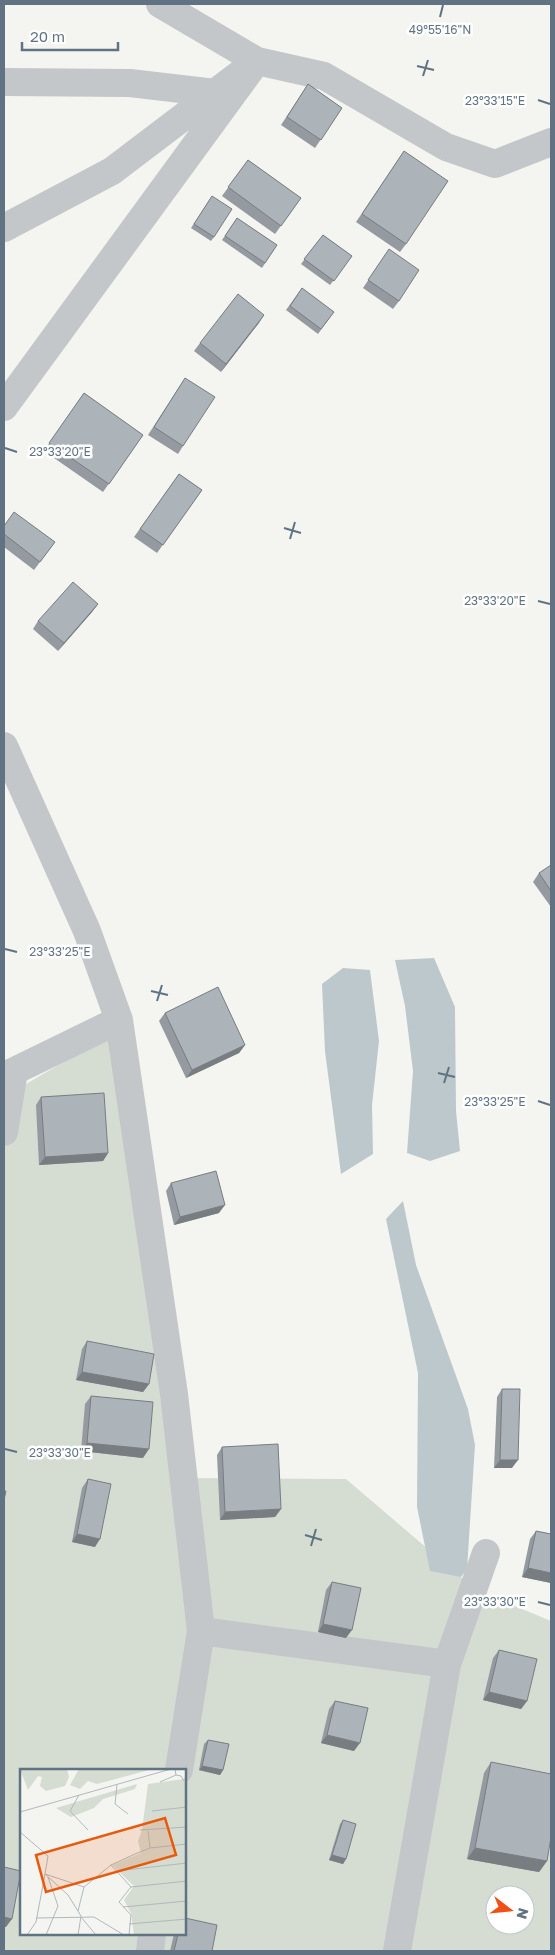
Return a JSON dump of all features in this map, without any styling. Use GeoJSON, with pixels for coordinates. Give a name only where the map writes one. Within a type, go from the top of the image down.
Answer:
{"type":"FeatureCollection","features":[{"type":"Feature","properties":{"kind":"street"},"geometry":{"type":"LineString","coordinates":[[160,4],[257,61],[324,76],[446,147],[494,164],[551,142]]}},
{"type":"Feature","properties":{"kind":"street"},"geometry":{"type":"LineString","coordinates":[[4,228],[112,171],[257,61]]}},
{"type":"Feature","properties":{"kind":"street"},"geometry":{"type":"LineString","coordinates":[[4,407],[257,61]]}},
{"type":"Feature","properties":{"kind":"street"},"geometry":{"type":"LineString","coordinates":[[4,82],[130,83],[215,93]]}},
{"type":"Feature","properties":{"kind":"street"},"geometry":{"type":"LineString","coordinates":[[4,746],[87,931],[119,1020],[174,1394],[201,1631],[179,1769]]}},
{"type":"Feature","properties":{"kind":"street"},"geometry":{"type":"LineString","coordinates":[[4,1132],[9,1073],[119,1020]]}},
{"type":"Feature","properties":{"kind":"street"},"geometry":{"type":"LineString","coordinates":[[397,1951],[447,1664],[486,1552]]}},
{"type":"Feature","properties":{"kind":"street"},"geometry":{"type":"LineString","coordinates":[[201,1631],[447,1664]]}},
{"type":"Feature","properties":{"kind":"street"},"geometry":{"type":"LineString","coordinates":[[150,1951],[152,1935]]}},
{"type":"Feature","properties":{"kind":"shaded area"},"geometry":{"type":"Polygon","coordinates":[[[434,958],[455,1007],[456,1111],[460,1151],[430,1161],[407,1153],[413,1071],[405,1006],[395,960],[434,958]]]}},
{"type":"Feature","properties":{"kind":"shaded area"},"geometry":{"type":"Polygon","coordinates":[[[343,968],[370,970],[379,1041],[372,1105],[373,1154],[341,1174],[325,1051],[322,984],[343,968]]]}},
{"type":"Feature","properties":{"kind":"shaded area"},"geometry":{"type":"Polygon","coordinates":[[[113,1033],[173,1478],[346,1479],[476,1590],[551,1621],[551,1951],[4,1951],[4,1097],[113,1033]]]}},
{"type":"Feature","properties":{"kind":"shaded area"},"geometry":{"type":"Polygon","coordinates":[[[403,1201],[416,1265],[468,1409],[475,1445],[467,1569],[461,1577],[430,1571],[417,1507],[418,1373],[386,1219],[403,1201]]]}},
{"type":"Feature","properties":{"kind":"building"},"geometry":{"type":"Polygon","coordinates":[[[308,84],[342,108],[321,140],[287,117],[308,84]]]}},
{"type":"Feature","properties":{"kind":"building"},"geometry":{"type":"Polygon","coordinates":[[[404,151],[448,181],[406,244],[362,214],[404,151]]]}},
{"type":"Feature","properties":{"kind":"building"},"geometry":{"type":"Polygon","coordinates":[[[248,160],[301,198],[281,226],[228,187],[248,160]]]}},
{"type":"Feature","properties":{"kind":"building"},"geometry":{"type":"Polygon","coordinates":[[[212,196],[232,209],[214,237],[194,224],[212,196]]]}},
{"type":"Feature","properties":{"kind":"building"},"geometry":{"type":"Polygon","coordinates":[[[237,218],[277,245],[265,263],[225,236],[237,218]]]}},
{"type":"Feature","properties":{"kind":"building"},"geometry":{"type":"Polygon","coordinates":[[[323,235],[352,256],[334,281],[304,259],[323,235]]]}},
{"type":"Feature","properties":{"kind":"building"},"geometry":{"type":"Polygon","coordinates":[[[389,249],[419,270],[399,301],[368,280],[389,249]]]}},
{"type":"Feature","properties":{"kind":"building"},"geometry":{"type":"Polygon","coordinates":[[[302,288],[334,312],[321,329],[290,306],[302,288]]]}},
{"type":"Feature","properties":{"kind":"building"},"geometry":{"type":"Polygon","coordinates":[[[238,294],[264,315],[226,364],[200,343],[238,294]]]}},
{"type":"Feature","properties":{"kind":"building"},"geometry":{"type":"Polygon","coordinates":[[[185,378],[215,397],[183,446],[154,427],[185,378]]]}},
{"type":"Feature","properties":{"kind":"building"},"geometry":{"type":"Polygon","coordinates":[[[84,393],[143,435],[109,484],[49,443],[84,393]]]}},
{"type":"Feature","properties":{"kind":"building"},"geometry":{"type":"Polygon","coordinates":[[[179,474],[202,490],[163,545],[140,529],[179,474]]]}},
{"type":"Feature","properties":{"kind":"building"},"geometry":{"type":"Polygon","coordinates":[[[14,512],[55,542],[40,562],[4,534],[4,526],[14,512]]]}},
{"type":"Feature","properties":{"kind":"building"},"geometry":{"type":"Polygon","coordinates":[[[73,582],[98,604],[64,643],[38,621],[73,582]]]}},
{"type":"Feature","properties":{"kind":"building"},"geometry":{"type":"Polygon","coordinates":[[[551,865],[551,891],[539,873],[551,865]]]}},
{"type":"Feature","properties":{"kind":"building"},"geometry":{"type":"Polygon","coordinates":[[[218,987],[245,1045],[192,1070],[165,1013],[218,987]]]}},
{"type":"Feature","properties":{"kind":"building"},"geometry":{"type":"Polygon","coordinates":[[[104,1093],[108,1153],[45,1157],[41,1097],[104,1093]]]}},
{"type":"Feature","properties":{"kind":"building"},"geometry":{"type":"Polygon","coordinates":[[[216,1171],[225,1205],[180,1217],[171,1183],[216,1171]]]}},
{"type":"Feature","properties":{"kind":"building"},"geometry":{"type":"Polygon","coordinates":[[[87,1341],[154,1354],[149,1384],[82,1372],[87,1341]]]}},
{"type":"Feature","properties":{"kind":"building"},"geometry":{"type":"Polygon","coordinates":[[[502,1389],[520,1389],[518,1460],[500,1460],[502,1389]]]}},
{"type":"Feature","properties":{"kind":"building"},"geometry":{"type":"Polygon","coordinates":[[[91,1396],[153,1402],[149,1449],[87,1443],[91,1396]]]}},
{"type":"Feature","properties":{"kind":"building"},"geometry":{"type":"Polygon","coordinates":[[[278,1444],[281,1509],[225,1512],[222,1447],[278,1444]]]}},
{"type":"Feature","properties":{"kind":"building"},"geometry":{"type":"Polygon","coordinates":[[[88,1479],[111,1484],[100,1539],[77,1534],[88,1479]]]}},
{"type":"Feature","properties":{"kind":"building"},"geometry":{"type":"Polygon","coordinates":[[[536,1531],[551,1534],[551,1573],[528,1568],[536,1531]]]}},
{"type":"Feature","properties":{"kind":"building"},"geometry":{"type":"Polygon","coordinates":[[[332,1582],[361,1588],[352,1630],[323,1624],[332,1582]]]}},
{"type":"Feature","properties":{"kind":"building"},"geometry":{"type":"Polygon","coordinates":[[[499,1650],[537,1659],[527,1701],[489,1692],[499,1650]]]}},
{"type":"Feature","properties":{"kind":"building"},"geometry":{"type":"Polygon","coordinates":[[[335,1701],[368,1708],[360,1743],[327,1735],[335,1701]]]}},
{"type":"Feature","properties":{"kind":"building"},"geometry":{"type":"Polygon","coordinates":[[[208,1740],[229,1744],[223,1770],[202,1766],[208,1740]]]}},
{"type":"Feature","properties":{"kind":"building"},"geometry":{"type":"Polygon","coordinates":[[[491,1762],[551,1774],[551,1837],[547,1861],[475,1848],[491,1762]]]}},
{"type":"Feature","properties":{"kind":"building"},"geometry":{"type":"Polygon","coordinates":[[[343,1820],[356,1824],[346,1859],[332,1855],[343,1820]]]}},
{"type":"Feature","properties":{"kind":"building"},"geometry":{"type":"Polygon","coordinates":[[[4,1867],[20,1871],[20,1876],[12,1919],[4,1917],[4,1867]]]}},
{"type":"Feature","properties":{"kind":"building"},"geometry":{"type":"Polygon","coordinates":[[[186,1918],[217,1925],[212,1951],[174,1951],[178,1935],[186,1935],[186,1918]]]}}]}
